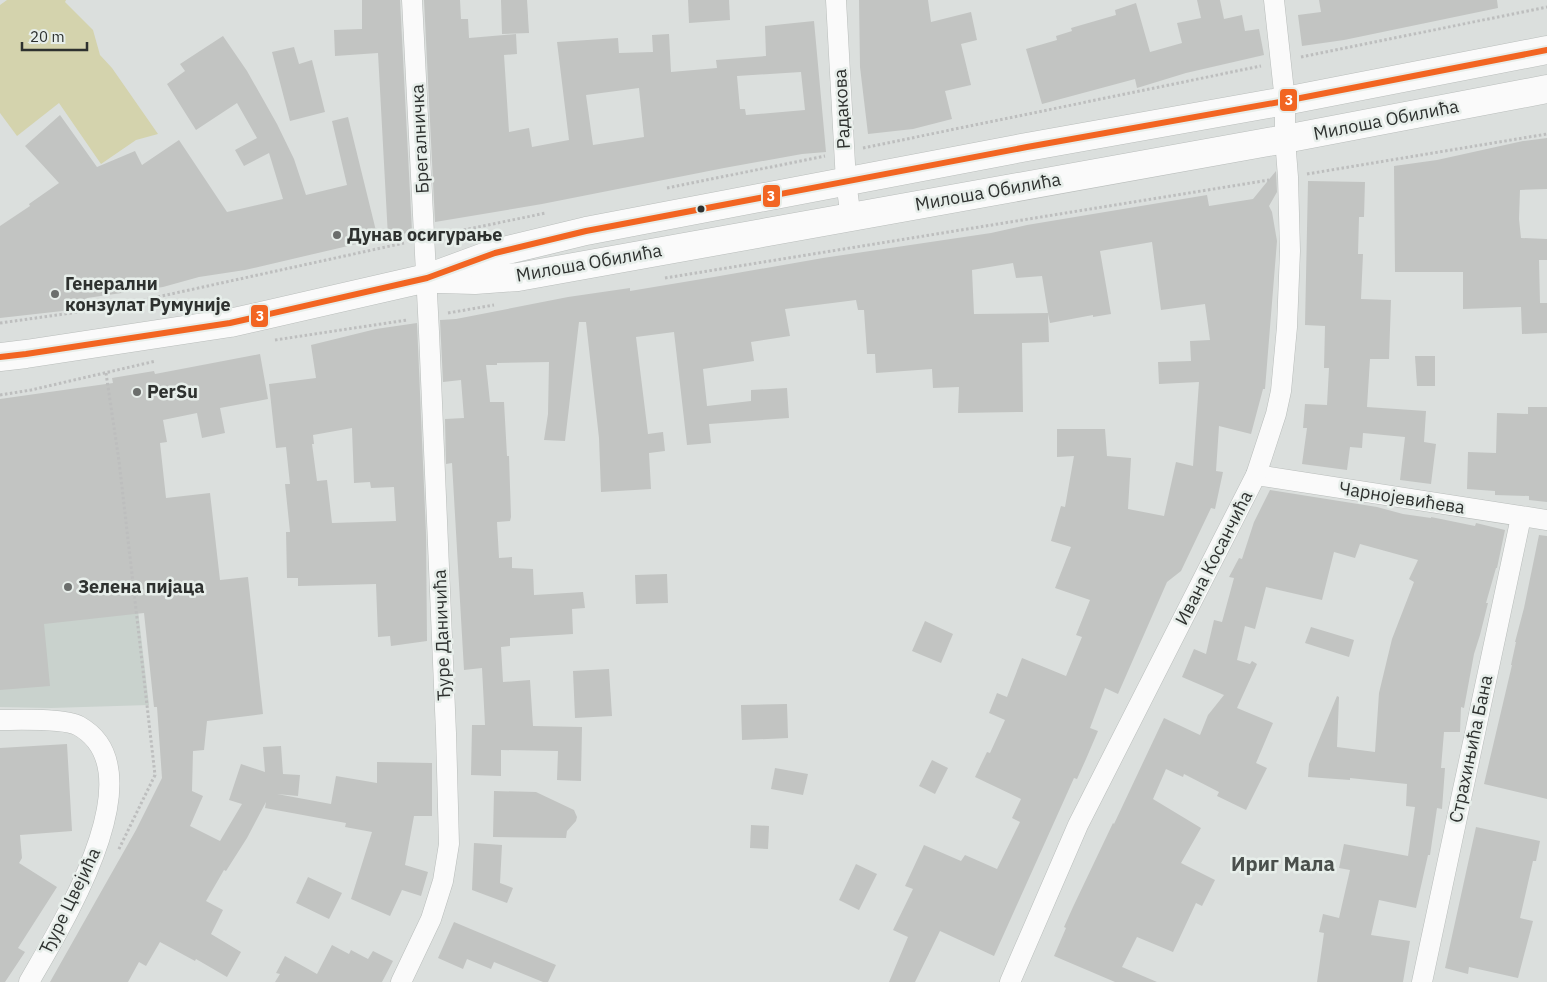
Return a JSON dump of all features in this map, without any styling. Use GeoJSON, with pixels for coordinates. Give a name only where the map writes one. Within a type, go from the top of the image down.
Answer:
{"type":"FeatureCollection","features":[{"type":"Feature","properties":{"kind":"main road","name":"Милоша Обилића"},"geometry":{"type":"LineString","coordinates":[[0,356],[26,354],[230,323],[427,278],[472,260],[525,244],[586,231],[1027,147],[1285,101],[1547,50]]}},
{"type":"Feature","properties":{"kind":"main road","name":"Милоша Обилића"},"geometry":{"type":"LineString","coordinates":[[427,278],[475,280],[518,277],[1285,139],[1547,89]]}},
{"type":"Feature","properties":{"kind":"street","name":"Брегалничка"},"geometry":{"type":"LineString","coordinates":[[412,0],[427,278]]}},
{"type":"Feature","properties":{"kind":"street","name":"Радакова"},"geometry":{"type":"LineString","coordinates":[[836,0],[846,182],[851,218]]}},
{"type":"Feature","properties":{"kind":"street","name":"Ивана Косанчића"},"geometry":{"type":"LineString","coordinates":[[1010,982],[1078,825],[1256,475],[1276,414],[1288,327],[1290,251],[1285,101],[1274,0]]}},
{"type":"Feature","properties":{"kind":"street","name":"Ђуре Даничића"},"geometry":{"type":"LineString","coordinates":[[402,982],[431,918],[443,881],[449,844],[427,278]]}},
{"type":"Feature","properties":{"kind":"street","name":"Чарнојевићева"},"geometry":{"type":"LineString","coordinates":[[1256,475],[1547,520]]}},
{"type":"Feature","properties":{"kind":"street","name":"Страхињића Бана"},"geometry":{"type":"LineString","coordinates":[[1422,982],[1521,516]]}},
{"type":"Feature","properties":{"kind":"street","name":"Ђуре Цвејића"},"geometry":{"type":"LineString","coordinates":[[0,720],[71,723],[90,734],[100,745],[108,773],[104,822],[96,852],[67,916],[28,982]]}},
{"type":"Feature","properties":{"kind":"path"},"geometry":{"type":"LineString","coordinates":[[659,190],[1547,7]]}},
{"type":"Feature","properties":{"kind":"path"},"geometry":{"type":"LineString","coordinates":[[662,278],[1547,134]]}},
{"type":"Feature","properties":{"kind":"path"},"geometry":{"type":"LineString","coordinates":[[0,322],[107,308],[552,212]]}},
{"type":"Feature","properties":{"kind":"path"},"geometry":{"type":"LineString","coordinates":[[269,340],[496,305]]}},
{"type":"Feature","properties":{"kind":"path"},"geometry":{"type":"LineString","coordinates":[[0,395],[31,390],[159,361]]}},
{"type":"Feature","properties":{"kind":"path"},"geometry":{"type":"LineString","coordinates":[[88,871],[119,850],[155,775],[119,461],[106,373]]}},
{"type":"Feature","properties":{"kind":"shaded area","name":"Зелена пијаца"},"geometry":{"type":"Polygon","coordinates":[[[117,429],[149,705],[51,708],[0,707],[0,470],[117,429]]]}},
{"type":"Feature","properties":{"kind":"green space"},"geometry":{"type":"Polygon","coordinates":[[[7,0],[66,0],[65,2],[93,30],[100,55],[112,68],[158,134],[136,140],[101,164],[59,103],[17,136],[0,113],[0,5],[7,0]]]}},
{"type":"Feature","properties":{"kind":"building"},"geometry":{"type":"Polygon","coordinates":[[[362,0],[400,0],[412,232],[388,237],[378,53],[335,56],[334,30],[362,29],[362,0]]]}},
{"type":"Feature","properties":{"kind":"building"},"geometry":{"type":"Polygon","coordinates":[[[424,0],[460,0],[461,19],[468,19],[469,38],[516,34],[517,54],[504,55],[509,132],[529,128],[532,147],[569,140],[557,42],[618,38],[619,53],[653,52],[652,35],[669,34],[671,72],[717,68],[716,60],[766,56],[765,26],[814,21],[826,152],[802,154],[542,204],[435,222],[424,0]],[[801,72],[737,76],[740,109],[745,109],[746,115],[805,110],[801,72]],[[639,88],[586,95],[593,145],[644,137],[639,88]]]}},
{"type":"Feature","properties":{"kind":"building"},"geometry":{"type":"Polygon","coordinates":[[[501,0],[527,0],[529,33],[502,34],[501,0]]]}},
{"type":"Feature","properties":{"kind":"building"},"geometry":{"type":"Polygon","coordinates":[[[688,0],[729,0],[730,20],[689,23],[688,0]]]}},
{"type":"Feature","properties":{"kind":"building"},"geometry":{"type":"Polygon","coordinates":[[[859,0],[928,0],[931,22],[971,12],[977,40],[961,44],[971,85],[945,91],[952,119],[913,129],[868,134],[860,67],[859,0]]]}},
{"type":"Feature","properties":{"kind":"building"},"geometry":{"type":"Polygon","coordinates":[[[1197,0],[1220,0],[1224,19],[1242,15],[1245,31],[1259,29],[1264,55],[1186,73],[1137,88],[1135,79],[1042,104],[1026,49],[1057,40],[1056,36],[1072,31],[1071,28],[1116,15],[1115,10],[1136,3],[1150,52],[1182,43],[1177,23],[1201,18],[1197,0]]]}},
{"type":"Feature","properties":{"kind":"building"},"geometry":{"type":"Polygon","coordinates":[[[1319,0],[1497,0],[1498,8],[1344,40],[1302,46],[1298,15],[1321,12],[1319,0]]]}},
{"type":"Feature","properties":{"kind":"building"},"geometry":{"type":"Polygon","coordinates":[[[223,36],[247,71],[277,124],[294,159],[306,195],[347,185],[332,121],[348,117],[378,239],[245,270],[199,277],[163,287],[87,298],[89,308],[0,318],[0,226],[30,206],[29,204],[59,183],[25,146],[60,115],[97,167],[135,151],[142,165],[179,140],[227,212],[283,199],[269,153],[244,166],[235,150],[257,138],[237,103],[196,130],[167,84],[185,71],[180,64],[223,36]]]}},
{"type":"Feature","properties":{"kind":"building"},"geometry":{"type":"Polygon","coordinates":[[[294,47],[299,64],[312,60],[325,112],[290,121],[272,52],[294,47]]]}},
{"type":"Feature","properties":{"kind":"building"},"geometry":{"type":"Polygon","coordinates":[[[1547,138],[1547,189],[1520,190],[1519,219],[1521,238],[1547,239],[1547,260],[1539,260],[1540,303],[1547,303],[1547,333],[1522,334],[1521,307],[1463,309],[1463,272],[1395,272],[1394,166],[1437,160],[1523,141],[1547,138]]]}},
{"type":"Feature","properties":{"kind":"building"},"geometry":{"type":"Polygon","coordinates":[[[1276,171],[1277,192],[1269,206],[1272,212],[1277,241],[1265,389],[1263,389],[1251,434],[1219,426],[1216,471],[1223,472],[1215,509],[1211,508],[1181,571],[1167,582],[1118,694],[1105,688],[1090,728],[1098,731],[1077,779],[1074,778],[994,956],[940,931],[915,982],[889,982],[908,937],[893,930],[913,889],[905,886],[924,845],[961,861],[965,855],[997,869],[1020,822],[1012,818],[1021,799],[975,777],[987,752],[990,753],[1005,720],[989,713],[997,693],[1007,697],[1022,658],[1066,676],[1082,637],[1076,635],[1090,600],[1055,588],[1071,547],[1051,541],[1061,506],[1065,507],[1074,456],[1057,457],[1057,429],[1105,429],[1107,456],[1131,458],[1128,509],[1164,516],[1176,462],[1193,466],[1199,382],[1159,384],[1158,362],[1191,361],[1190,341],[1210,340],[1205,304],[1161,310],[1152,242],[1100,251],[1111,314],[1093,317],[1093,315],[1050,323],[1048,314],[1049,342],[1022,343],[1023,412],[958,413],[959,387],[933,388],[932,369],[876,373],[875,354],[867,354],[864,310],[858,310],[856,300],[785,309],[790,336],[751,342],[754,361],[703,369],[707,406],[751,401],[751,390],[787,388],[789,418],[709,424],[711,443],[687,445],[674,332],[636,337],[648,434],[663,432],[665,451],[649,453],[651,489],[601,492],[599,438],[586,322],[579,322],[565,441],[544,440],[548,414],[549,362],[486,365],[490,402],[504,402],[507,456],[509,456],[511,517],[510,521],[497,522],[499,558],[512,557],[512,568],[533,569],[534,595],[583,592],[585,608],[572,609],[573,634],[510,638],[510,646],[501,647],[503,682],[530,680],[533,726],[582,727],[581,781],[557,780],[558,751],[501,750],[501,776],[471,775],[472,725],[485,725],[482,668],[464,670],[452,463],[446,464],[445,419],[464,418],[461,380],[443,382],[440,320],[456,319],[568,297],[630,288],[630,291],[823,258],[991,233],[1027,225],[1207,195],[1209,206],[1253,199],[1276,171]],[[1013,263],[972,270],[974,314],[1048,313],[1042,276],[1016,278],[1013,263]]]}},
{"type":"Feature","properties":{"kind":"building"},"geometry":{"type":"Polygon","coordinates":[[[1308,181],[1365,182],[1364,217],[1359,217],[1358,254],[1363,254],[1361,299],[1391,300],[1389,359],[1370,359],[1367,407],[1426,411],[1424,442],[1436,444],[1431,484],[1400,480],[1405,437],[1363,433],[1362,448],[1350,447],[1347,470],[1302,464],[1307,428],[1303,428],[1305,404],[1327,405],[1329,368],[1324,368],[1325,326],[1305,325],[1308,181]]]}},
{"type":"Feature","properties":{"kind":"building"},"geometry":{"type":"Polygon","coordinates":[[[417,323],[426,534],[427,641],[391,646],[390,636],[378,637],[376,584],[298,586],[298,578],[287,578],[286,532],[290,532],[285,484],[290,484],[286,447],[276,448],[269,384],[316,378],[311,345],[376,329],[417,323]],[[352,428],[313,435],[314,444],[312,444],[317,481],[327,480],[332,523],[396,521],[394,487],[371,488],[370,482],[354,483],[352,428]]]}},
{"type":"Feature","properties":{"kind":"building"},"geometry":{"type":"Polygon","coordinates":[[[260,354],[268,399],[220,408],[225,433],[202,438],[197,413],[163,420],[167,442],[160,443],[166,498],[210,493],[220,580],[248,577],[263,714],[207,721],[204,750],[193,751],[192,791],[203,796],[190,826],[220,841],[242,804],[229,800],[241,764],[265,772],[263,747],[281,746],[283,774],[300,775],[298,796],[277,794],[331,804],[336,776],[377,783],[377,762],[432,763],[432,816],[414,816],[405,865],[428,872],[421,896],[402,890],[390,916],[351,899],[372,832],[345,827],[346,823],[265,808],[266,802],[247,838],[226,871],[224,870],[206,901],[223,910],[211,934],[241,952],[227,977],[196,959],[195,961],[160,942],[146,966],[139,962],[128,982],[50,982],[136,830],[162,778],[157,707],[154,707],[144,613],[44,624],[50,686],[0,690],[0,399],[113,383],[112,378],[154,371],[155,374],[260,354]]]}},
{"type":"Feature","properties":{"kind":"building"},"geometry":{"type":"Polygon","coordinates":[[[1415,356],[1435,356],[1435,386],[1417,386],[1415,356]]]}},
{"type":"Feature","properties":{"kind":"building"},"geometry":{"type":"Polygon","coordinates":[[[1528,407],[1547,407],[1547,502],[1529,500],[1529,496],[1495,495],[1495,491],[1467,489],[1468,452],[1496,453],[1497,413],[1528,414],[1528,407]]]}},
{"type":"Feature","properties":{"kind":"building"},"geometry":{"type":"Polygon","coordinates":[[[1270,490],[1377,507],[1403,514],[1431,517],[1475,526],[1476,523],[1505,530],[1474,654],[1464,708],[1461,707],[1460,732],[1444,732],[1441,768],[1445,768],[1442,809],[1437,808],[1430,855],[1428,855],[1416,908],[1379,900],[1371,935],[1410,941],[1403,982],[1317,982],[1324,933],[1319,932],[1323,914],[1339,918],[1350,870],[1339,868],[1344,844],[1408,856],[1415,807],[1406,806],[1407,784],[1350,778],[1350,780],[1308,777],[1309,764],[1337,696],[1339,697],[1337,747],[1375,752],[1379,693],[1392,639],[1414,582],[1409,579],[1418,560],[1360,544],[1355,558],[1334,552],[1322,600],[1266,587],[1255,629],[1245,626],[1237,660],[1250,664],[1252,661],[1257,664],[1237,708],[1273,723],[1256,763],[1267,768],[1246,810],[1217,796],[1219,792],[1184,774],[1183,777],[1166,769],[1153,799],[1201,828],[1181,863],[1215,880],[1202,906],[1196,903],[1173,952],[1137,937],[1122,967],[1157,982],[1115,982],[1054,956],[1073,907],[1164,718],[1200,735],[1208,715],[1224,695],[1182,677],[1194,649],[1206,654],[1214,620],[1222,622],[1234,578],[1229,577],[1239,558],[1242,559],[1254,522],[1270,490]]]}},
{"type":"Feature","properties":{"kind":"building"},"geometry":{"type":"Polygon","coordinates":[[[1539,535],[1547,536],[1547,799],[1484,784],[1512,665],[1515,642],[1539,535]]]}},
{"type":"Feature","properties":{"kind":"building"},"geometry":{"type":"Polygon","coordinates":[[[667,574],[668,603],[636,604],[635,575],[667,574]]]}},
{"type":"Feature","properties":{"kind":"building"},"geometry":{"type":"Polygon","coordinates":[[[925,621],[953,634],[941,663],[912,651],[925,621]]]}},
{"type":"Feature","properties":{"kind":"building"},"geometry":{"type":"Polygon","coordinates":[[[1311,627],[1354,640],[1349,657],[1305,643],[1311,627]]]}},
{"type":"Feature","properties":{"kind":"building"},"geometry":{"type":"Polygon","coordinates":[[[609,669],[612,716],[575,718],[573,671],[609,669]]]}},
{"type":"Feature","properties":{"kind":"building"},"geometry":{"type":"Polygon","coordinates":[[[787,704],[788,738],[742,740],[741,705],[787,704]]]}},
{"type":"Feature","properties":{"kind":"building"},"geometry":{"type":"Polygon","coordinates":[[[67,744],[72,831],[20,835],[22,858],[19,863],[57,887],[18,948],[25,952],[5,982],[0,982],[0,748],[67,744]]]}},
{"type":"Feature","properties":{"kind":"building"},"geometry":{"type":"Polygon","coordinates":[[[932,760],[948,768],[935,794],[919,786],[932,760]]]}},
{"type":"Feature","properties":{"kind":"building"},"geometry":{"type":"Polygon","coordinates":[[[775,768],[808,774],[803,795],[771,789],[775,768]]]}},
{"type":"Feature","properties":{"kind":"building"},"geometry":{"type":"Polygon","coordinates":[[[494,791],[536,792],[574,810],[577,817],[576,821],[567,831],[566,838],[493,837],[494,791]]]}},
{"type":"Feature","properties":{"kind":"building"},"geometry":{"type":"Polygon","coordinates":[[[751,825],[769,826],[768,849],[750,848],[751,825]]]}},
{"type":"Feature","properties":{"kind":"building"},"geometry":{"type":"Polygon","coordinates":[[[1476,827],[1540,841],[1536,861],[1533,861],[1520,918],[1533,921],[1518,978],[1469,967],[1468,974],[1445,968],[1476,827]]]}},
{"type":"Feature","properties":{"kind":"building"},"geometry":{"type":"Polygon","coordinates":[[[474,843],[502,845],[500,883],[513,888],[507,903],[472,890],[474,843]]]}},
{"type":"Feature","properties":{"kind":"building"},"geometry":{"type":"Polygon","coordinates":[[[856,864],[877,874],[859,910],[839,900],[856,864]]]}},
{"type":"Feature","properties":{"kind":"building"},"geometry":{"type":"Polygon","coordinates":[[[308,877],[342,893],[329,919],[296,903],[308,877]]]}},
{"type":"Feature","properties":{"kind":"building"},"geometry":{"type":"Polygon","coordinates":[[[454,922],[556,965],[548,982],[543,982],[494,962],[491,969],[467,959],[463,969],[438,958],[454,922]]]}},
{"type":"Feature","properties":{"kind":"building"},"geometry":{"type":"Polygon","coordinates":[[[332,945],[349,954],[351,950],[368,959],[373,951],[393,961],[382,982],[275,982],[280,974],[276,973],[285,956],[317,974],[332,945]]]}},
{"type":"Feature","properties":{"kind":"transit line","name":"3"},"geometry":{"type":"LineString","coordinates":[[0,357],[230,323],[427,278],[495,253],[586,231],[1027,147],[1285,101],[1547,50]]}},
{"type":"Feature","properties":{"kind":"place","name":"Дунав осигурање"},"geometry":{"type":"Point","coordinates":[337,235]}},
{"type":"Feature","properties":{"kind":"place","name":"Генерални конзулат Румуније"},"geometry":{"type":"Point","coordinates":[55,294]}},
{"type":"Feature","properties":{"kind":"place","name":"PerSu"},"geometry":{"type":"Point","coordinates":[137,392]}},
{"type":"Feature","properties":{"kind":"place","name":"Зелена пијаца"},"geometry":{"type":"Point","coordinates":[68,587]}},
{"type":"Feature","properties":{"kind":"district","name":"Ириг Мала"},"geometry":{"type":"Point","coordinates":[1283,864]}}]}
